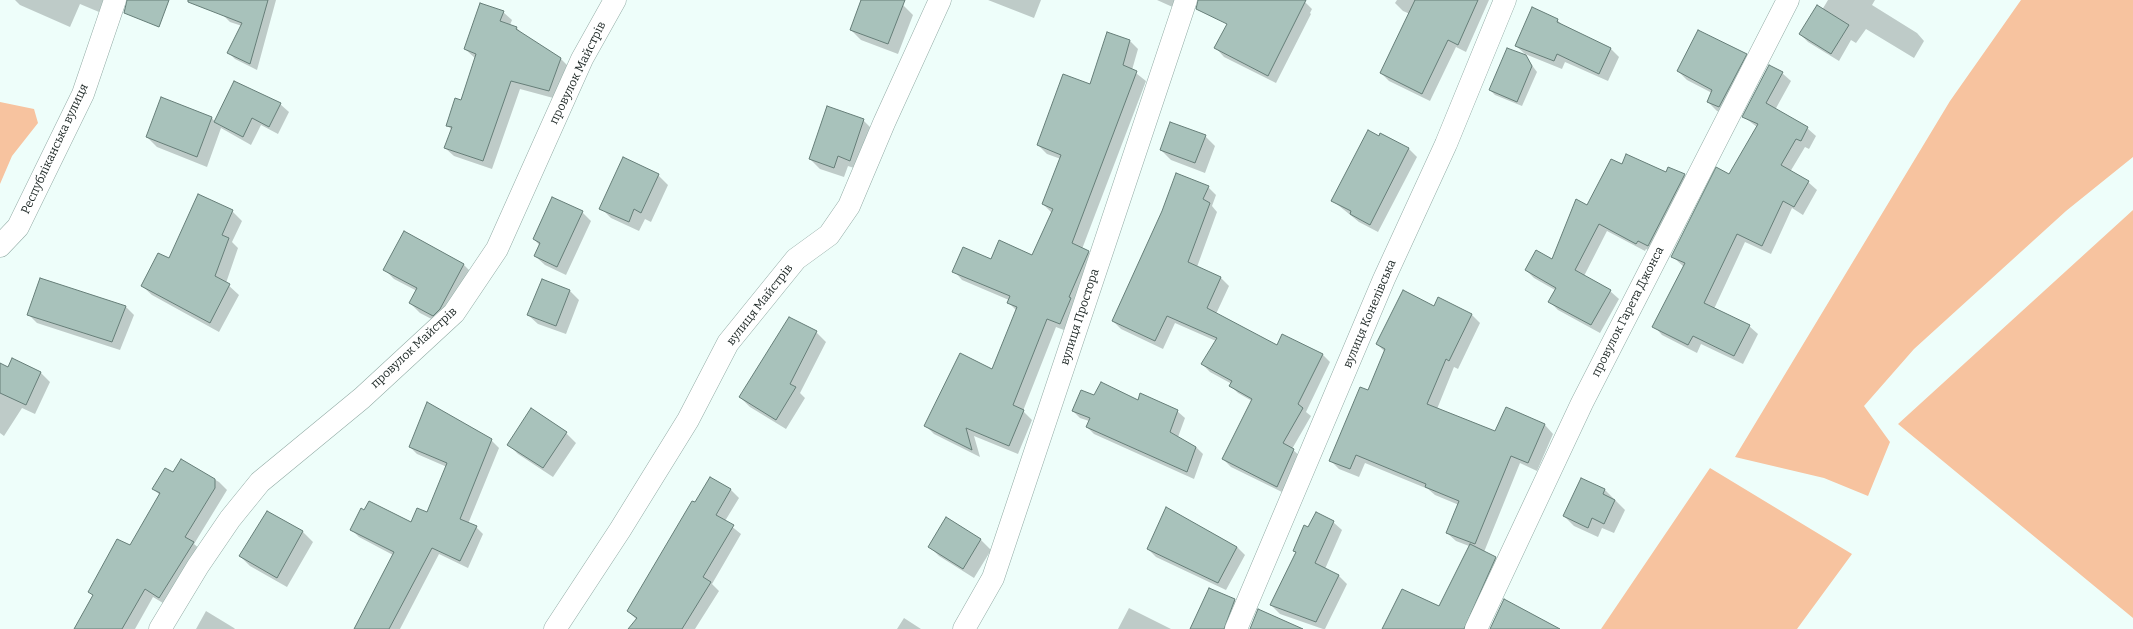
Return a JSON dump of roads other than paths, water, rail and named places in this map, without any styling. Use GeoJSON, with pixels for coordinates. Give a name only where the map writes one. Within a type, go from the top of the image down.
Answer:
{"type":"FeatureCollection","features":[{"type":"Feature","properties":{"kind":"street","name":"Республіканська вулиця"},"geometry":{"type":"LineString","coordinates":[[0,246],[18,227],[83,94],[115,0]]}},
{"type":"Feature","properties":{"kind":"street","name":"провулок Майстрів"},"geometry":{"type":"LineString","coordinates":[[160,629],[198,566],[230,519],[260,482],[362,398],[454,313],[497,249],[582,59],[615,0]]}},
{"type":"Feature","properties":{"kind":"street","name":"вулиця Майстрів"},"geometry":{"type":"LineString","coordinates":[[555,629],[620,530],[688,420],[728,343],[796,260],[829,235],[849,206],[884,123],[940,0]]}},
{"type":"Feature","properties":{"kind":"street","name":"вулиця Простора"},"geometry":{"type":"LineString","coordinates":[[964,629],[993,578],[1186,0]]}},
{"type":"Feature","properties":{"kind":"street","name":"вулиця Конелівська"},"geometry":{"type":"LineString","coordinates":[[1236,629],[1384,279],[1446,144],[1505,0]]}},
{"type":"Feature","properties":{"kind":"street","name":"провулок Гарета Джонса"},"geometry":{"type":"LineString","coordinates":[[1476,629],[1582,403],[1788,0]]}}]}
